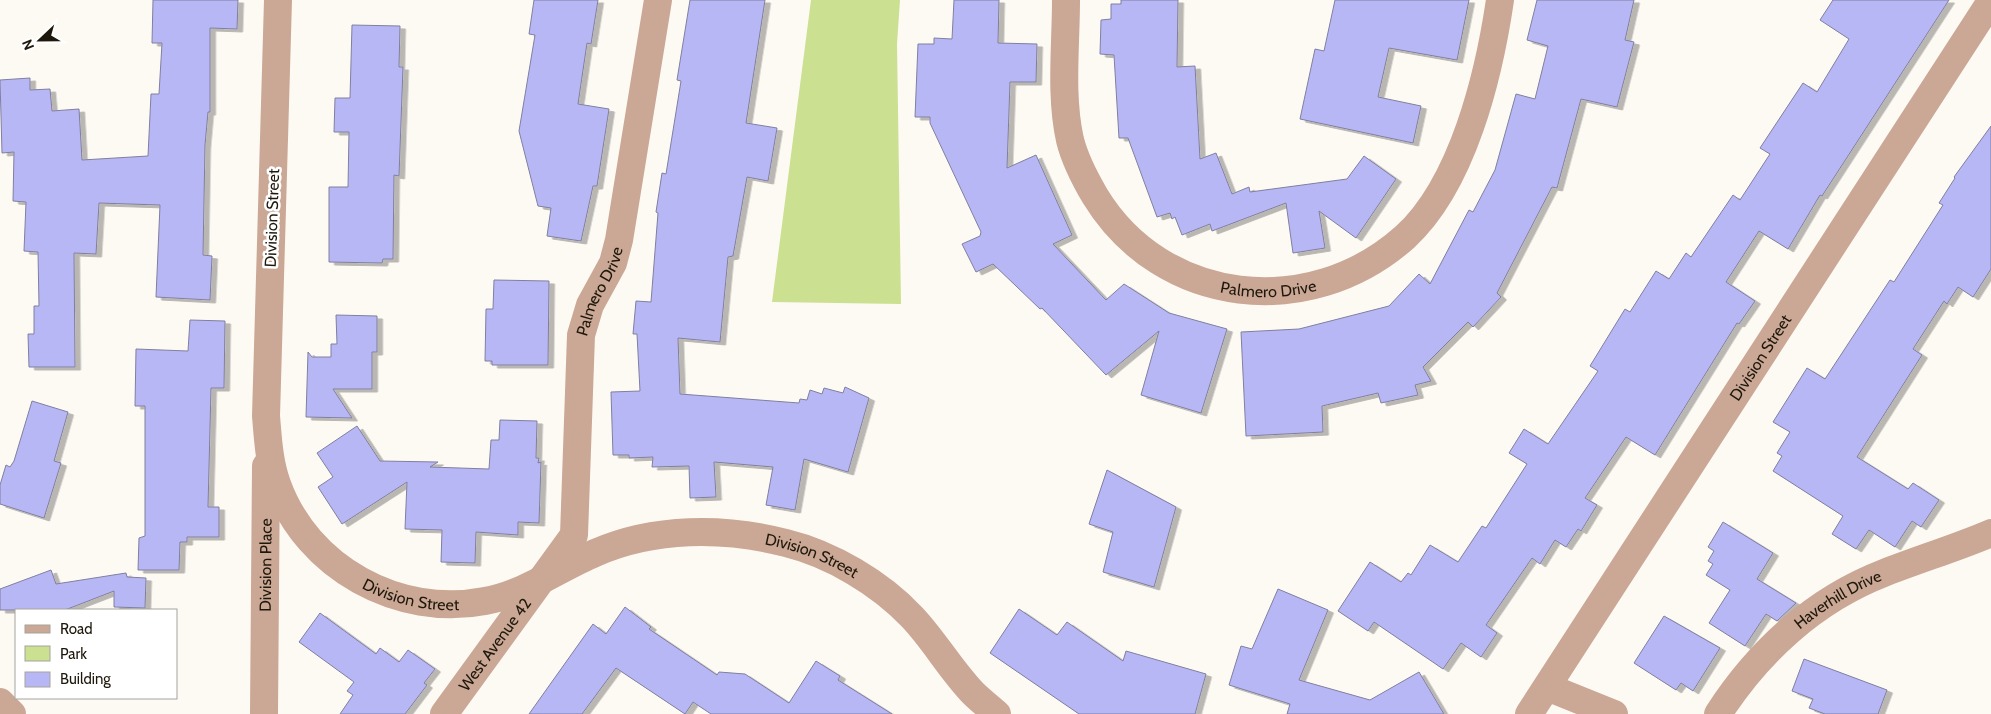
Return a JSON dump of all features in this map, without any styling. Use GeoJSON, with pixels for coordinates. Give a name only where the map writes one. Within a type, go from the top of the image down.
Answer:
{"type":"FeatureCollection","features":[{"type":"Feature","properties":{"kind":"street","name":"Division Street"},"geometry":{"type":"LineString","coordinates":[[278,0],[266,416],[268,448],[278,485],[295,519],[314,544],[340,568],[373,588],[410,600],[444,605],[486,601],[516,592],[597,552],[641,538],[681,533],[742,534],[788,543],[831,560],[872,583],[902,608],[945,655],[972,692],[997,714]]}},
{"type":"Feature","properties":{"kind":"street","name":"Palmero Drive"},"geometry":{"type":"LineString","coordinates":[[547,576],[574,535],[581,335],[590,305],[613,262],[619,240],[658,0]]}},
{"type":"Feature","properties":{"kind":"street","name":"Palmero Drive"},"geometry":{"type":"LineString","coordinates":[[1066,0],[1065,106],[1070,140],[1083,177],[1107,216],[1139,248],[1178,273],[1220,288],[1262,292],[1298,290],[1334,280],[1372,262],[1406,236],[1433,204],[1459,155],[1481,96],[1494,45],[1500,0]]}},
{"type":"Feature","properties":{"kind":"street","name":"Division Street"},"geometry":{"type":"LineString","coordinates":[[1529,714],[1991,1]]}},
{"type":"Feature","properties":{"kind":"street","name":"Division Place"},"geometry":{"type":"LineString","coordinates":[[264,714],[266,416]]}},
{"type":"Feature","properties":{"kind":"street","name":"Haverhill Drive"},"geometry":{"type":"LineString","coordinates":[[1718,714],[1757,662],[1791,629],[1835,597],[1883,573],[1953,550],[1991,533]]}},
{"type":"Feature","properties":{"kind":"street","name":"West Avenue 42"},"geometry":{"type":"LineString","coordinates":[[444,714],[547,576]]}},
{"type":"Feature","properties":{"kind":"street"},"geometry":{"type":"LineString","coordinates":[[1547,687],[1614,714]]}},
{"type":"Feature","properties":{"kind":"street"},"geometry":{"type":"LineString","coordinates":[[0,702],[12,714]]}},
{"type":"Feature","properties":{"kind":"green space"},"geometry":{"type":"Polygon","coordinates":[[[811,0],[900,0],[897,44],[901,304],[772,302],[811,0]]]}},
{"type":"Feature","properties":{"kind":"building"},"geometry":{"type":"Polygon","coordinates":[[[153,0],[238,0],[237,29],[210,28],[210,112],[208,112],[205,145],[203,255],[212,256],[210,300],[156,297],[160,205],[99,203],[96,254],[74,253],[75,367],[29,367],[28,334],[34,334],[34,306],[39,306],[38,252],[24,251],[26,202],[13,201],[14,152],[2,153],[0,80],[30,78],[30,90],[50,89],[52,111],[79,109],[82,160],[148,156],[151,94],[159,94],[162,43],[152,43],[153,0]]]}},
{"type":"Feature","properties":{"kind":"building"},"geometry":{"type":"Polygon","coordinates":[[[534,0],[598,0],[591,44],[587,43],[578,104],[609,109],[597,186],[593,186],[581,241],[547,236],[551,208],[538,206],[519,131],[535,35],[529,34],[534,0]]]}},
{"type":"Feature","properties":{"kind":"building"},"geometry":{"type":"Polygon","coordinates":[[[690,0],[765,0],[746,123],[777,128],[768,181],[747,177],[733,256],[728,257],[720,342],[678,338],[680,394],[799,403],[800,399],[807,400],[810,390],[822,394],[824,388],[843,393],[845,387],[869,398],[848,472],[804,459],[795,510],[766,505],[773,467],[714,462],[716,497],[690,498],[689,466],[652,467],[653,457],[629,458],[629,455],[613,455],[611,392],[640,391],[637,334],[633,334],[636,301],[651,302],[658,213],[656,212],[662,173],[666,174],[681,81],[677,80],[690,0]]]}},
{"type":"Feature","properties":{"kind":"building"},"geometry":{"type":"Polygon","coordinates":[[[954,0],[999,0],[998,43],[1037,44],[1036,82],[1010,82],[1007,168],[1036,155],[1072,235],[1053,244],[1106,300],[1124,284],[1169,313],[1227,329],[1201,413],[1141,395],[1159,331],[1106,375],[1042,308],[1040,309],[993,264],[976,272],[962,244],[980,236],[981,232],[930,123],[930,117],[915,117],[918,44],[934,44],[934,38],[952,39],[954,0]]]}},
{"type":"Feature","properties":{"kind":"building"},"geometry":{"type":"Polygon","coordinates":[[[1121,0],[1178,0],[1177,67],[1195,66],[1200,159],[1216,153],[1232,194],[1249,187],[1250,192],[1347,179],[1364,156],[1396,179],[1356,238],[1319,211],[1325,248],[1293,253],[1286,203],[1212,231],[1210,224],[1182,235],[1175,217],[1172,219],[1170,213],[1157,217],[1128,138],[1119,138],[1114,55],[1100,54],[1101,20],[1111,19],[1111,4],[1121,4],[1121,0]]]}},
{"type":"Feature","properties":{"kind":"building"},"geometry":{"type":"Polygon","coordinates":[[[1335,0],[1469,0],[1457,60],[1389,48],[1378,97],[1421,106],[1413,143],[1300,119],[1315,49],[1324,51],[1335,0]]]}},
{"type":"Feature","properties":{"kind":"building"},"geometry":{"type":"Polygon","coordinates":[[[1537,0],[1634,0],[1625,40],[1634,42],[1617,107],[1581,99],[1557,188],[1552,187],[1497,293],[1501,297],[1473,327],[1468,322],[1423,367],[1431,381],[1415,385],[1418,395],[1381,403],[1378,393],[1322,406],[1323,432],[1246,436],[1241,332],[1299,329],[1389,306],[1419,274],[1430,284],[1469,210],[1473,212],[1495,170],[1516,94],[1535,99],[1548,46],[1527,40],[1537,0]]]}},
{"type":"Feature","properties":{"kind":"building"},"geometry":{"type":"Polygon","coordinates":[[[1833,0],[1949,0],[1822,196],[1820,195],[1788,249],[1759,231],[1726,282],[1755,301],[1739,324],[1737,323],[1655,455],[1626,437],[1585,498],[1597,505],[1581,531],[1578,529],[1566,547],[1555,540],[1540,564],[1532,558],[1486,625],[1497,633],[1481,657],[1461,643],[1443,669],[1374,622],[1368,631],[1338,611],[1370,562],[1401,582],[1408,573],[1411,575],[1430,545],[1458,562],[1482,526],[1486,528],[1527,464],[1509,453],[1524,429],[1548,444],[1598,371],[1590,366],[1625,309],[1630,312],[1656,271],[1669,279],[1686,253],[1691,257],[1733,195],[1740,200],[1770,154],[1760,148],[1803,83],[1817,92],[1849,39],[1820,20],[1833,0]]]}},
{"type":"Feature","properties":{"kind":"building"},"geometry":{"type":"Polygon","coordinates":[[[352,25],[400,26],[399,67],[403,67],[399,176],[394,175],[393,259],[383,259],[382,263],[329,262],[329,187],[348,187],[349,132],[334,132],[335,98],[350,98],[352,25]]]}},
{"type":"Feature","properties":{"kind":"building"},"geometry":{"type":"Polygon","coordinates":[[[1991,126],[1991,269],[1973,297],[1958,287],[1947,304],[1944,301],[1913,349],[1922,355],[1857,457],[1908,489],[1913,483],[1939,500],[1921,527],[1912,521],[1895,547],[1869,530],[1856,549],[1832,534],[1843,516],[1773,471],[1782,456],[1777,453],[1790,432],[1773,422],[1807,368],[1825,379],[1890,280],[1894,282],[1943,205],[1939,203],[1954,177],[1991,126]]]}},
{"type":"Feature","properties":{"kind":"building"},"geometry":{"type":"Polygon","coordinates":[[[494,280],[549,281],[548,365],[492,365],[492,361],[485,361],[486,309],[493,309],[494,280]]]}},
{"type":"Feature","properties":{"kind":"building"},"geometry":{"type":"Polygon","coordinates":[[[336,315],[377,316],[377,352],[372,352],[372,389],[333,389],[352,418],[306,417],[308,352],[312,357],[331,357],[331,344],[337,344],[336,315]]]}},
{"type":"Feature","properties":{"kind":"building"},"geometry":{"type":"Polygon","coordinates":[[[190,320],[225,321],[224,388],[211,388],[208,507],[219,507],[219,537],[187,537],[187,542],[180,542],[179,570],[138,570],[139,538],[145,536],[145,406],[135,406],[136,349],[188,351],[190,320]]]}},
{"type":"Feature","properties":{"kind":"building"},"geometry":{"type":"Polygon","coordinates":[[[32,401],[68,412],[54,461],[61,463],[44,518],[0,504],[0,485],[6,465],[10,467],[14,461],[32,401]]]}},
{"type":"Feature","properties":{"kind":"building"},"geometry":{"type":"Polygon","coordinates":[[[500,420],[537,421],[536,458],[539,458],[538,463],[541,462],[539,523],[518,522],[518,535],[476,532],[475,563],[441,562],[442,530],[405,529],[407,482],[342,524],[318,487],[333,477],[317,453],[357,426],[380,461],[438,462],[430,467],[489,469],[491,440],[499,440],[500,420]]]}},
{"type":"Feature","properties":{"kind":"building"},"geometry":{"type":"Polygon","coordinates":[[[1107,470],[1176,507],[1154,587],[1103,572],[1113,532],[1089,524],[1107,470]]]}},
{"type":"Feature","properties":{"kind":"building"},"geometry":{"type":"Polygon","coordinates":[[[1723,522],[1773,553],[1757,579],[1796,603],[1777,621],[1766,614],[1745,646],[1709,623],[1730,590],[1706,575],[1713,564],[1708,561],[1714,551],[1708,547],[1723,522]]]}},
{"type":"Feature","properties":{"kind":"building"},"geometry":{"type":"Polygon","coordinates":[[[51,570],[56,584],[126,573],[127,577],[146,578],[145,608],[114,607],[114,591],[68,609],[0,610],[0,589],[51,570]]]}},
{"type":"Feature","properties":{"kind":"building"},"geometry":{"type":"Polygon","coordinates":[[[1278,589],[1328,610],[1299,680],[1370,700],[1419,672],[1444,714],[1287,714],[1290,704],[1229,685],[1241,646],[1252,649],[1278,589]]]}},
{"type":"Feature","properties":{"kind":"building"},"geometry":{"type":"Polygon","coordinates":[[[625,607],[651,627],[649,629],[717,675],[719,672],[745,674],[789,703],[816,661],[840,676],[838,680],[892,714],[711,714],[693,702],[685,714],[616,668],[582,714],[529,714],[593,624],[606,634],[625,607]]]}},
{"type":"Feature","properties":{"kind":"building"},"geometry":{"type":"Polygon","coordinates":[[[1019,609],[1057,635],[1067,622],[1123,661],[1126,651],[1206,674],[1195,714],[1079,714],[990,653],[1019,609]]]}},
{"type":"Feature","properties":{"kind":"building"},"geometry":{"type":"Polygon","coordinates":[[[320,613],[376,654],[380,648],[399,662],[408,650],[435,669],[424,683],[427,685],[405,714],[340,714],[353,695],[347,691],[354,682],[299,642],[320,613]]]}},
{"type":"Feature","properties":{"kind":"building"},"geometry":{"type":"Polygon","coordinates":[[[1664,616],[1720,648],[1693,691],[1681,683],[1676,690],[1634,663],[1664,616]]]}},
{"type":"Feature","properties":{"kind":"building"},"geometry":{"type":"Polygon","coordinates":[[[1804,659],[1887,690],[1878,714],[1825,714],[1809,708],[1813,699],[1792,691],[1804,659]]]}}]}
